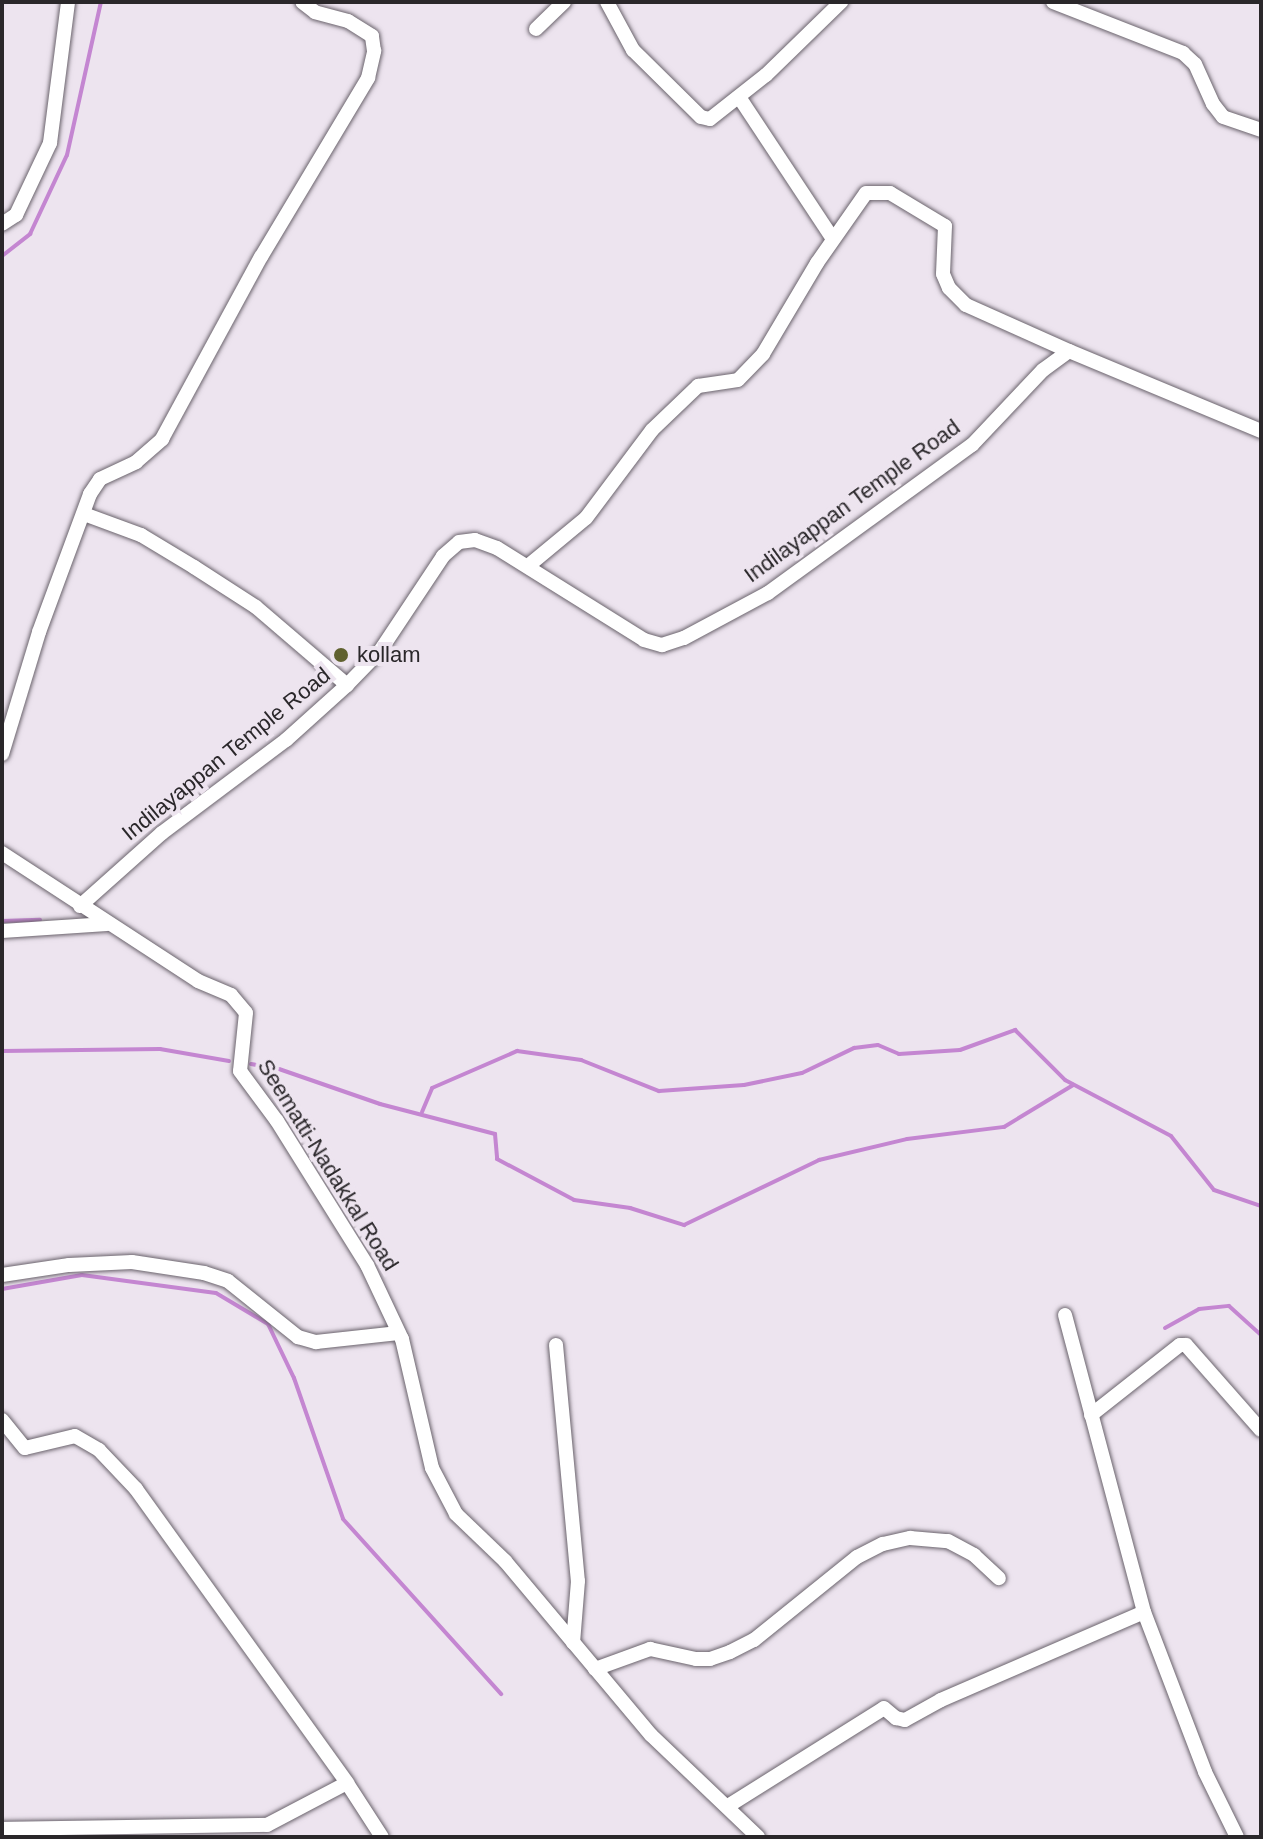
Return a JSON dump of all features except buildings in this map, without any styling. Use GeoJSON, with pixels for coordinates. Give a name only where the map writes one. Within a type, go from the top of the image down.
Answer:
{"type":"FeatureCollection","features":[{"type":"Feature","properties":{"kind":"street"},"geometry":{"type":"LineString","coordinates":[[2,224],[16,215],[50,143],[68,2]]}},
{"type":"Feature","properties":{"kind":"street"},"geometry":{"type":"LineString","coordinates":[[2,754],[54,587],[90,494],[100,479],[136,462],[162,439],[261,257],[368,78],[374,51],[372,36],[348,21],[315,12],[302,2]]}},
{"type":"Feature","properties":{"kind":"street"},"geometry":{"type":"LineString","coordinates":[[536,29],[564,2]]}},
{"type":"Feature","properties":{"kind":"street"},"geometry":{"type":"LineString","coordinates":[[607,2],[633,50],[701,117],[710,119],[739,97],[841,2]]}},
{"type":"Feature","properties":{"kind":"street"},"geometry":{"type":"LineString","coordinates":[[1053,2],[1183,53],[1195,64],[1213,104],[1223,117],[1261,130]]}},
{"type":"Feature","properties":{"kind":"street"},"geometry":{"type":"LineString","coordinates":[[739,97],[833,239]]}},
{"type":"Feature","properties":{"kind":"street"},"geometry":{"type":"LineString","coordinates":[[528,566],[586,518],[652,430],[698,386],[738,380],[763,354],[833,239],[866,193],[890,193],[945,226],[943,274],[949,288],[966,305],[1261,431]]}},
{"type":"Feature","properties":{"kind":"street","name":"Indilayappan Temple Road"},"geometry":{"type":"LineString","coordinates":[[80,906],[162,833],[286,740],[347,685],[380,651],[443,556],[459,542],[475,540],[497,548],[644,640],[662,645],[684,638],[768,593],[972,445],[1043,370],[1069,351]]}},
{"type":"Feature","properties":{"kind":"street"},"geometry":{"type":"LineString","coordinates":[[84,514],[141,535],[256,607],[347,685]]}},
{"type":"Feature","properties":{"kind":"street","name":"Seematti-Nadakkal Road"},"geometry":{"type":"LineString","coordinates":[[2,853],[198,981],[231,995],[246,1013],[240,1043],[240,1071],[277,1121],[367,1265],[399,1333],[432,1468],[456,1514],[505,1561],[651,1735],[758,1837]]}},
{"type":"Feature","properties":{"kind":"street"},"geometry":{"type":"LineString","coordinates":[[2,931],[108,924]]}},
{"type":"Feature","properties":{"kind":"street"},"geometry":{"type":"LineString","coordinates":[[2,1275],[69,1265],[132,1262],[204,1273],[228,1281],[298,1337],[316,1342],[399,1333]]}},
{"type":"Feature","properties":{"kind":"street"},"geometry":{"type":"LineString","coordinates":[[1065,1315],[1144,1612],[1205,1772],[1237,1837]]}},
{"type":"Feature","properties":{"kind":"street"},"geometry":{"type":"LineString","coordinates":[[556,1345],[578,1581],[573,1643]]}},
{"type":"Feature","properties":{"kind":"street"},"geometry":{"type":"LineString","coordinates":[[1091,1415],[1180,1345],[1186,1345],[1261,1430]]}},
{"type":"Feature","properties":{"kind":"street"},"geometry":{"type":"LineString","coordinates":[[2,1420],[25,1448],[75,1436],[99,1450],[136,1489],[347,1783],[382,1837]]}},
{"type":"Feature","properties":{"kind":"street"},"geometry":{"type":"LineString","coordinates":[[595,1669],[650,1649],[696,1659],[710,1659],[730,1652],[754,1640],[857,1557],[883,1544],[910,1538],[948,1541],[974,1555],[999,1578]]}},
{"type":"Feature","properties":{"kind":"street"},"geometry":{"type":"LineString","coordinates":[[728,1806],[884,1708],[900,1721],[905,1720],[941,1700],[1144,1612]]}},
{"type":"Feature","properties":{"kind":"street"},"geometry":{"type":"LineString","coordinates":[[2,1829],[103,1832],[267,1825],[347,1783]]}},
{"type":"Feature","properties":{"kind":"waterway"},"geometry":{"type":"LineString","coordinates":[[2,256],[30,234],[67,155],[101,2]]}},
{"type":"Feature","properties":{"kind":"waterway"},"geometry":{"type":"LineString","coordinates":[[2,921],[40,920]]}},
{"type":"Feature","properties":{"kind":"waterway"},"geometry":{"type":"LineString","coordinates":[[422,1112],[432,1088],[517,1051],[581,1060],[659,1091],[744,1085],[802,1073],[854,1048],[878,1045],[899,1054],[960,1050],[1015,1030],[1065,1080],[1171,1136],[1214,1190],[1261,1206]]}},
{"type":"Feature","properties":{"kind":"waterway"},"geometry":{"type":"LineString","coordinates":[[2,1051],[160,1049],[229,1061]]}},
{"type":"Feature","properties":{"kind":"waterway"},"geometry":{"type":"LineString","coordinates":[[251,1064],[279,1069],[380,1104],[495,1134],[497,1159],[574,1200],[630,1208],[684,1225],[819,1160],[907,1139],[1004,1127],[1073,1085]]}},
{"type":"Feature","properties":{"kind":"waterway"},"geometry":{"type":"LineString","coordinates":[[2,1289],[82,1275],[216,1293],[268,1324],[294,1378],[343,1519],[501,1694]]}},
{"type":"Feature","properties":{"kind":"waterway"},"geometry":{"type":"LineString","coordinates":[[1165,1328],[1199,1309],[1229,1306],[1261,1335]]}},
{"type":"Feature","properties":{"kind":"place","name":"kollam"},"geometry":{"type":"Point","coordinates":[341,655]}}]}
